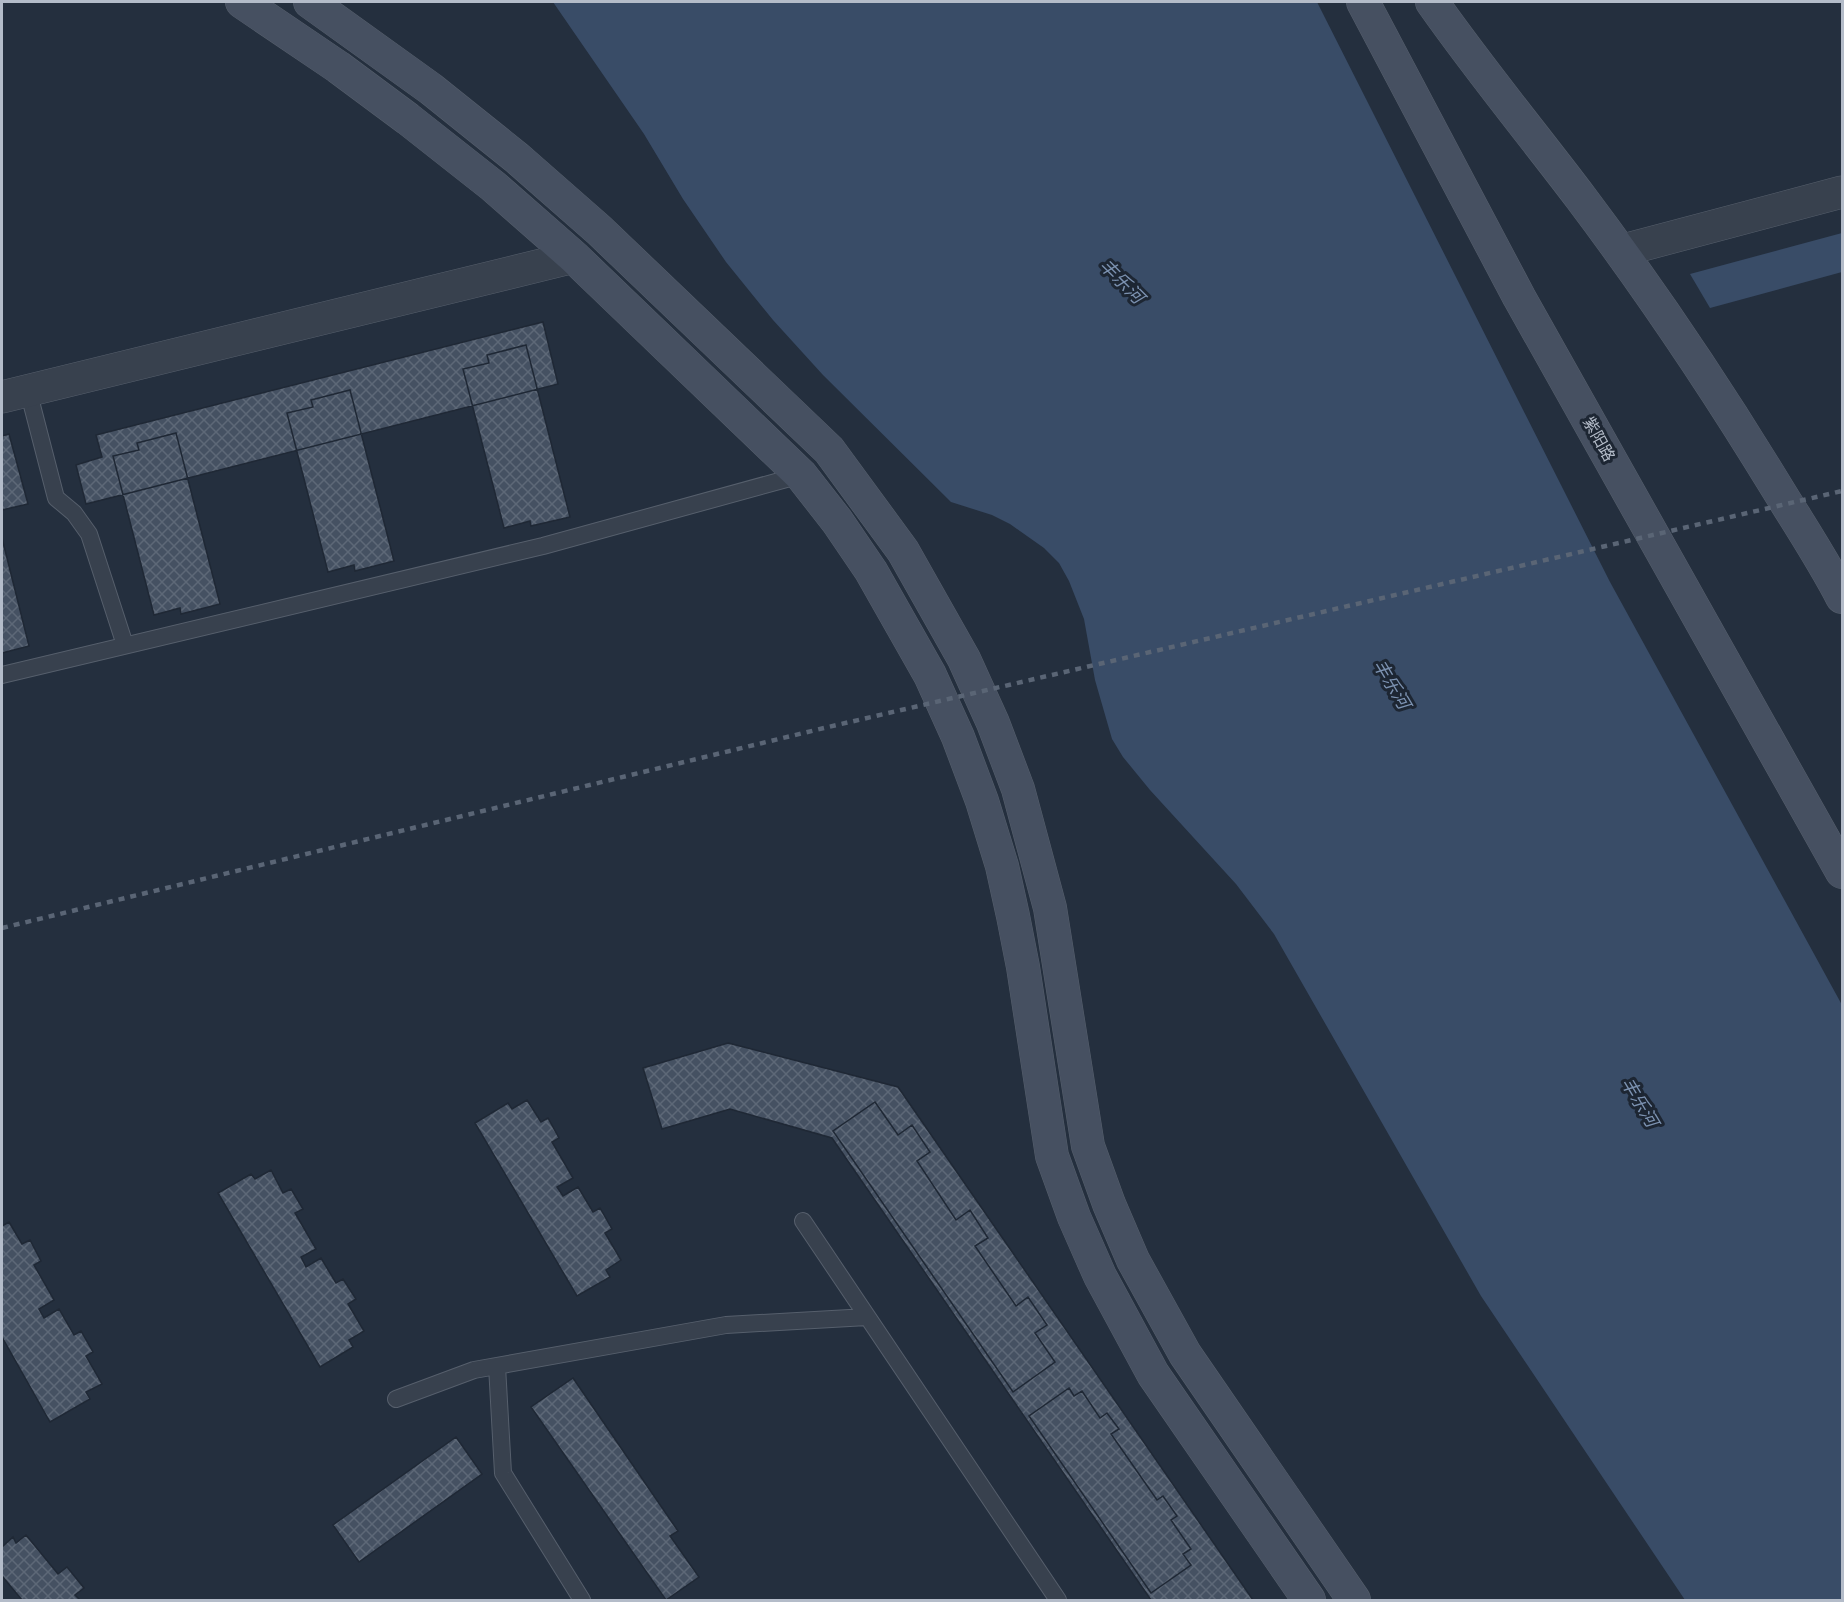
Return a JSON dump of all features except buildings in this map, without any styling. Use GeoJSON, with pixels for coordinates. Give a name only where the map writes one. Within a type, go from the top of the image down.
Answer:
{"type":"FeatureCollection","features":[{"type":"Feature","properties":{"kind":"street"},"geometry":{"type":"LineString","coordinates":[[242,2],[338,67],[408,119],[493,186],[574,257],[801,475],[871,571],[930,675],[982,801],[1002,866],[1013,916],[1052,1156],[1074,1217],[1100,1276],[1154,1374],[1309,1600]]}},
{"type":"Feature","properties":{"kind":"street"},"geometry":{"type":"LineString","coordinates":[[310,2],[431,89],[517,158],[599,230],[829,450],[903,551],[964,659],[993,723],[1018,789],[1050,908],[1088,1146],[1133,1260],[1185,1354],[1354,1600]]}},
{"type":"Feature","properties":{"kind":"street","name":"紫阳路"},"geometry":{"type":"LineString","coordinates":[[1363,2],[1519,297],[1842,872]]}},
{"type":"Feature","properties":{"kind":"street"},"geometry":{"type":"LineString","coordinates":[[1432,2],[1620,251],[1708,377],[1842,597]]}},
{"type":"Feature","properties":{"kind":"street"},"geometry":{"type":"LineString","coordinates":[[1620,251],[1842,192]]}},
{"type":"Feature","properties":{"kind":"street"},"geometry":{"type":"LineString","coordinates":[[15,394],[574,257]]}},
{"type":"Feature","properties":{"kind":"lane"},"geometry":{"type":"LineString","coordinates":[[15,394],[56,498],[74,513],[89,534],[125,645]]}},
{"type":"Feature","properties":{"kind":"lane"},"geometry":{"type":"LineString","coordinates":[[2,675],[543,546],[801,475]]}},
{"type":"Feature","properties":{"kind":"lane"},"geometry":{"type":"LineString","coordinates":[[803,1221],[1058,1600]]}},
{"type":"Feature","properties":{"kind":"lane"},"geometry":{"type":"LineString","coordinates":[[396,1399],[474,1370],[726,1325],[867,1317]]}},
{"type":"Feature","properties":{"kind":"lane"},"geometry":{"type":"LineString","coordinates":[[497,1366],[503,1473],[582,1600]]}},
{"type":"Feature","properties":{"kind":"water","name":"丰乐河"},"geometry":{"type":"Polygon","coordinates":[[[553,2],[1317,2],[1610,582],[1842,1005],[1842,1600],[1685,1600],[1481,1296],[1274,934],[1236,884],[1150,790],[1123,757],[1112,739],[1095,680],[1084,619],[1059,563],[1044,548],[1010,524],[992,515],[951,502],[823,375],[773,320],[726,262],[683,199],[644,134],[553,2]]]}},
{"type":"Feature","properties":{"kind":"water"},"geometry":{"type":"Polygon","coordinates":[[[1842,233],[1842,272],[1710,308],[1690,274],[1842,233]]]}},
{"type":"Feature","properties":{"kind":"railway"},"geometry":{"type":"LineString","coordinates":[[2,928],[824,728],[1842,491]]}}]}
